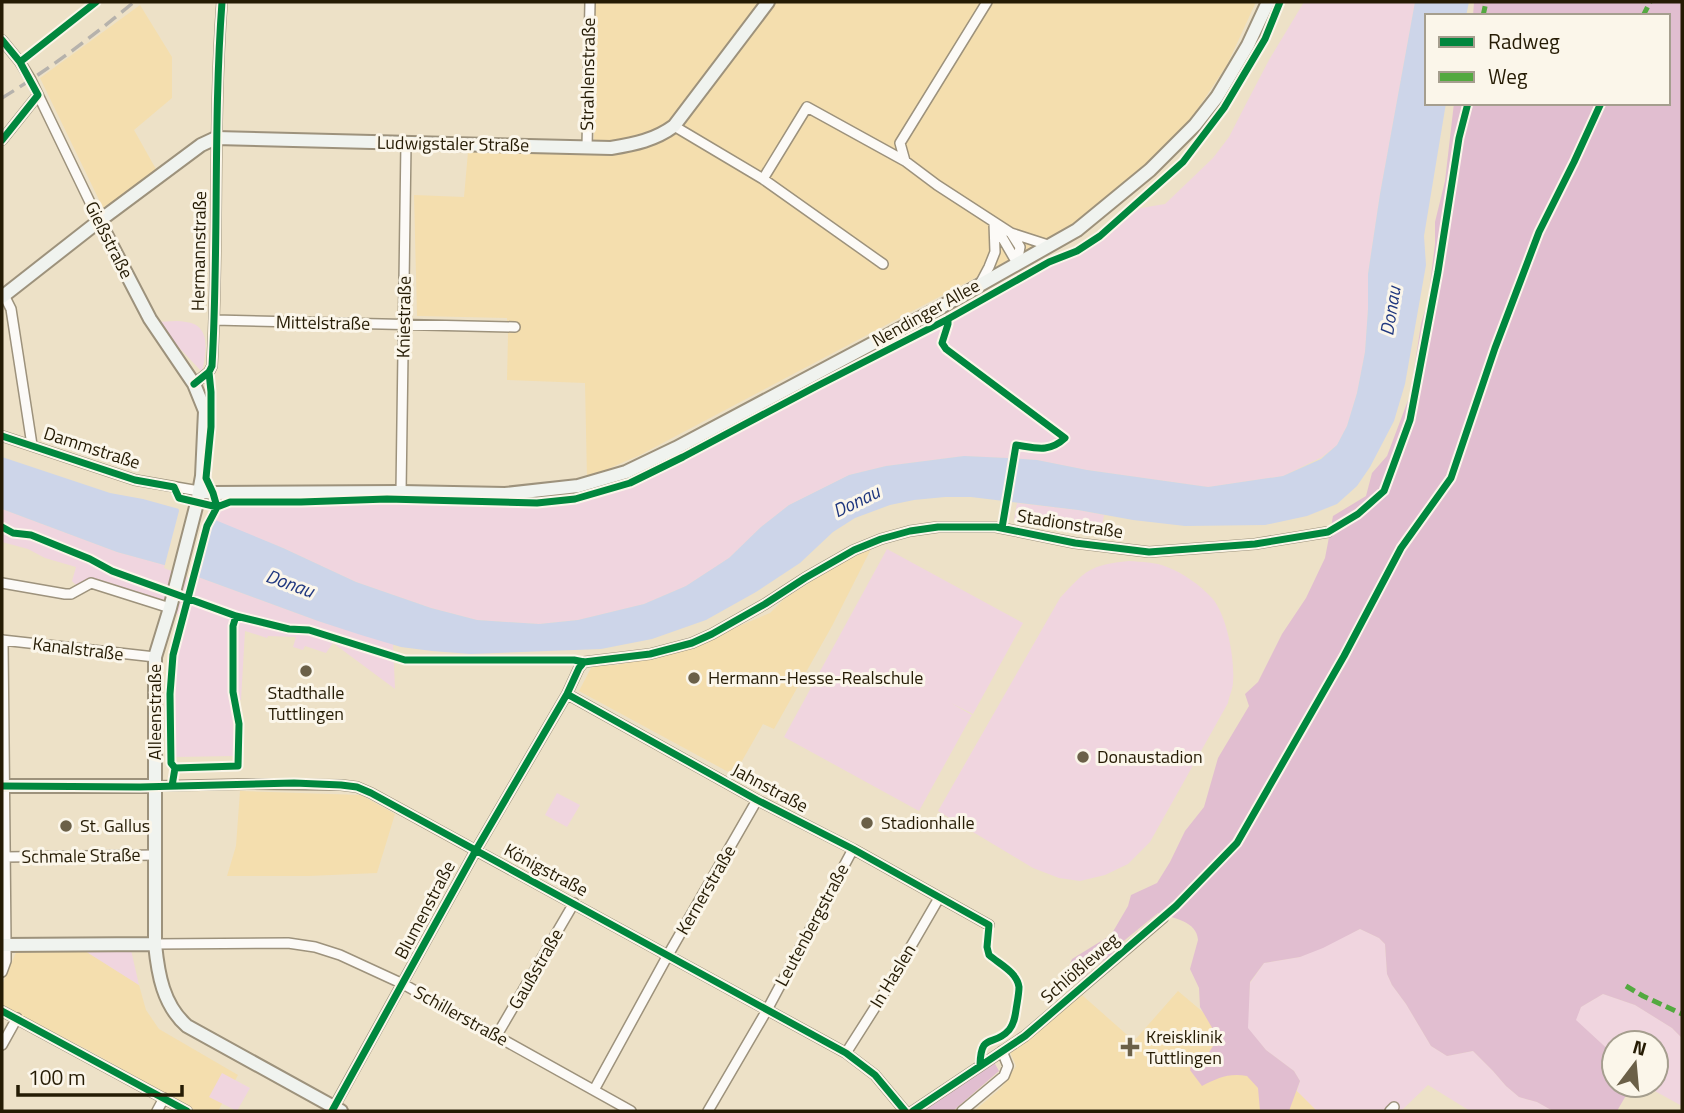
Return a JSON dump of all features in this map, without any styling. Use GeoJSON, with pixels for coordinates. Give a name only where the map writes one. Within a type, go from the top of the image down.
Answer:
{"type":"FeatureCollection","features":[{"type":"Feature","properties":{"kind":"street","name":"Hermannstraße"},"geometry":{"type":"LineString","coordinates":[[194,384],[209,372],[212,366],[216,138],[222,2]]}},
{"type":"Feature","properties":{"kind":"street","name":"Strahlenstraße"},"geometry":{"type":"LineString","coordinates":[[587,147],[590,2]]}},
{"type":"Feature","properties":{"kind":"street","name":"Ludwigstaler Straße"},"geometry":{"type":"LineString","coordinates":[[216,138],[611,148],[639,143],[661,135],[674,126],[766,2]]}},
{"type":"Feature","properties":{"kind":"street"},"geometry":{"type":"LineString","coordinates":[[905,161],[900,143],[987,2]]}},
{"type":"Feature","properties":{"kind":"street","name":"Nendinger Allee"},"geometry":{"type":"LineString","coordinates":[[199,491],[505,494],[578,486],[626,472],[942,307],[1076,230],[1150,170],[1195,125],[1224,87],[1268,2]]}},
{"type":"Feature","properties":{"kind":"street","name":"Gießstraße"},"geometry":{"type":"LineString","coordinates":[[2,40],[20,62],[36,92],[150,319],[194,384]]}},
{"type":"Feature","properties":{"kind":"street"},"geometry":{"type":"LineString","coordinates":[[2,140],[36,92]]}},
{"type":"Feature","properties":{"kind":"street"},"geometry":{"type":"LineString","coordinates":[[763,179],[807,107],[905,161],[1011,233],[1048,245]]}},
{"type":"Feature","properties":{"kind":"street"},"geometry":{"type":"LineString","coordinates":[[674,126],[763,179],[883,264]]}},
{"type":"Feature","properties":{"kind":"street"},"geometry":{"type":"LineString","coordinates":[[32,445],[11,309],[3,296],[201,145],[216,138]]}},
{"type":"Feature","properties":{"kind":"street","name":"Kniestraße"},"geometry":{"type":"LineString","coordinates":[[401,492],[406,143]]}},
{"type":"Feature","properties":{"kind":"street"},"geometry":{"type":"LineString","coordinates":[[994,223],[1017,263]]}},
{"type":"Feature","properties":{"kind":"street"},"geometry":{"type":"LineString","coordinates":[[980,284],[995,252],[994,223]]}},
{"type":"Feature","properties":{"kind":"street"},"geometry":{"type":"LineString","coordinates":[[1011,233],[1020,247],[1017,263]]}},
{"type":"Feature","properties":{"kind":"street","name":"Mittelstraße"},"geometry":{"type":"LineString","coordinates":[[214,320],[515,327]]}},
{"type":"Feature","properties":{"kind":"street"},"geometry":{"type":"LineString","coordinates":[[194,384],[205,411],[199,491]]}},
{"type":"Feature","properties":{"kind":"street","name":"Dammstraße"},"geometry":{"type":"LineString","coordinates":[[2,436],[135,480],[199,491]]}},
{"type":"Feature","properties":{"kind":"street","name":"Alleenstraße"},"geometry":{"type":"LineString","coordinates":[[199,491],[155,657],[157,962],[164,993],[179,1019],[199,1033],[338,1109]]}},
{"type":"Feature","properties":{"kind":"street","name":"Stadionstraße"},"geometry":{"type":"LineString","coordinates":[[567,694],[584,662],[650,654],[692,643],[712,634],[854,550],[881,538],[910,531],[958,526],[996,527],[1075,543],[1149,552],[1255,544],[1328,532]]}},
{"type":"Feature","properties":{"kind":"street"},"geometry":{"type":"LineString","coordinates":[[2,583],[65,594],[71,594],[91,583],[170,608]]}},
{"type":"Feature","properties":{"kind":"street"},"geometry":{"type":"LineString","coordinates":[[2,640],[6,961],[2,972]]}},
{"type":"Feature","properties":{"kind":"street","name":"Kanalstraße"},"geometry":{"type":"LineString","coordinates":[[2,640],[155,657]]}},
{"type":"Feature","properties":{"kind":"street","name":"Jahnstraße"},"geometry":{"type":"LineString","coordinates":[[567,694],[989,925]]}},
{"type":"Feature","properties":{"kind":"street","name":"Blumenstraße"},"geometry":{"type":"LineString","coordinates":[[338,1109],[476,850],[567,694]]}},
{"type":"Feature","properties":{"kind":"street","name":"Königstraße"},"geometry":{"type":"LineString","coordinates":[[3,786],[294,783],[357,787],[846,1053],[874,1074],[905,1111]]}},
{"type":"Feature","properties":{"kind":"street","name":"Kernerstraße"},"geometry":{"type":"LineString","coordinates":[[594,1090],[757,800]]}},
{"type":"Feature","properties":{"kind":"street","name":"Leutenbergstraße"},"geometry":{"type":"LineString","coordinates":[[708,1111],[767,1010],[853,849]]}},
{"type":"Feature","properties":{"kind":"street","name":"Schmale Straße"},"geometry":{"type":"LineString","coordinates":[[5,857],[156,855]]}},
{"type":"Feature","properties":{"kind":"street","name":"In Haslen"},"geometry":{"type":"LineString","coordinates":[[846,1053],[939,898]]}},
{"type":"Feature","properties":{"kind":"street","name":"Gaußstraße"},"geometry":{"type":"LineString","coordinates":[[497,1035],[574,903]]}},
{"type":"Feature","properties":{"kind":"street","name":"Schlößleweg"},"geometry":{"type":"LineString","coordinates":[[913,1111],[1025,1036],[1163,918]]}},
{"type":"Feature","properties":{"kind":"street","name":"Schillerstraße"},"geometry":{"type":"LineString","coordinates":[[155,944],[288,943],[315,947],[340,955],[403,984],[631,1111]]}},
{"type":"Feature","properties":{"kind":"street"},"geometry":{"type":"LineString","coordinates":[[4,945],[155,944]]}},
{"type":"Feature","properties":{"kind":"street"},"geometry":{"type":"LineString","coordinates":[[2,1011],[187,1111]]}},
{"type":"Feature","properties":{"kind":"street"},"geometry":{"type":"LineString","coordinates":[[2,1045],[17,1018]]}},
{"type":"Feature","properties":{"kind":"street"},"geometry":{"type":"LineString","coordinates":[[962,1111],[1004,1076],[1008,1066],[1002,1051]]}},
{"type":"Feature","properties":{"kind":"street"},"geometry":{"type":"LineString","coordinates":[[157,1111],[164,1098]]}},
{"type":"Feature","properties":{"kind":"shaded area"},"geometry":{"type":"Polygon","coordinates":[[[595,2],[1256,2],[1227,65],[1177,140],[1118,194],[1064,231],[640,455],[587,478],[585,383],[507,380],[507,318],[417,316],[414,195],[464,197],[468,152],[594,154],[595,2]]]}},
{"type":"Feature","properties":{"kind":"shaded area"},"geometry":{"type":"Polygon","coordinates":[[[1304,2],[1415,2],[1368,274],[1365,352],[1357,393],[1347,426],[1337,445],[1322,457],[1283,476],[1208,487],[1037,460],[1007,458],[964,456],[886,466],[849,475],[789,505],[729,558],[686,586],[644,604],[578,620],[539,624],[477,620],[431,608],[356,582],[283,548],[208,518],[230,504],[389,501],[538,505],[575,501],[630,484],[1048,266],[1141,208],[1165,204],[1213,158],[1229,137],[1269,60],[1304,2]]]}},
{"type":"Feature","properties":{"kind":"shaded area"},"geometry":{"type":"Polygon","coordinates":[[[1474,2],[1682,2],[1682,1038],[1672,1028],[1635,1005],[1603,994],[1581,1007],[1576,1020],[1600,1042],[1600,1099],[1624,1099],[1617,1111],[1553,1111],[1537,1102],[1519,1097],[1473,1051],[1447,1056],[1431,1046],[1387,974],[1385,944],[1360,929],[1300,957],[1264,963],[1250,982],[1248,1028],[1266,1050],[1294,1071],[1300,1081],[1289,1111],[1260,1111],[1258,1088],[1247,1076],[1223,1077],[1202,1086],[1190,1070],[1193,1058],[1208,1054],[1218,1038],[1200,1007],[1199,988],[1190,969],[1198,940],[1189,924],[1158,913],[1082,979],[1068,984],[1066,974],[1072,959],[1111,935],[1128,906],[1131,895],[1157,883],[1185,831],[1204,807],[1218,758],[1249,706],[1245,694],[1258,682],[1282,634],[1306,598],[1325,558],[1333,516],[1366,496],[1372,473],[1387,456],[1410,395],[1421,324],[1428,300],[1435,222],[1445,181],[1454,105],[1670,105],[1670,14],[1473,14],[1474,2]]]}},
{"type":"Feature","properties":{"kind":"shaded area"},"geometry":{"type":"Polygon","coordinates":[[[140,5],[172,57],[172,98],[134,130],[157,171],[103,208],[40,78],[140,5]]]}},
{"type":"Feature","properties":{"kind":"shaded area"},"geometry":{"type":"Polygon","coordinates":[[[183,321],[200,328],[205,341],[202,372],[170,338],[157,322],[183,321]]]}},
{"type":"Feature","properties":{"kind":"shaded area"},"geometry":{"type":"Polygon","coordinates":[[[1017,503],[1104,515],[1101,531],[1060,528],[1014,520],[1017,503]]]}},
{"type":"Feature","properties":{"kind":"shaded area"},"geometry":{"type":"Polygon","coordinates":[[[2,509],[117,552],[168,566],[318,621],[393,644],[395,689],[333,643],[326,653],[305,646],[303,650],[293,647],[296,637],[267,638],[245,631],[241,700],[232,700],[235,756],[174,757],[174,675],[186,617],[91,587],[83,592],[72,581],[76,567],[2,542],[2,509]]]}},
{"type":"Feature","properties":{"kind":"shaded area","name":"Hermann-Hesse-Realschule"},"geometry":{"type":"Polygon","coordinates":[[[871,549],[832,626],[774,729],[763,724],[734,775],[579,691],[592,666],[616,665],[687,648],[770,613],[784,599],[838,564],[871,549]]]}},
{"type":"Feature","properties":{"kind":"shaded area"},"geometry":{"type":"Polygon","coordinates":[[[887,549],[1023,623],[973,714],[951,703],[972,715],[919,811],[784,737],[887,549]]]}},
{"type":"Feature","properties":{"kind":"shaded area","name":"Donaustadion"},"geometry":{"type":"Polygon","coordinates":[[[1129,561],[1162,565],[1191,580],[1212,598],[1222,615],[1229,638],[1233,662],[1232,687],[1228,703],[1150,842],[1128,864],[1105,875],[1080,881],[1059,878],[1033,868],[938,811],[1060,598],[1090,570],[1129,561]]]}},
{"type":"Feature","properties":{"kind":"shaded area"},"geometry":{"type":"Polygon","coordinates":[[[240,791],[361,795],[395,814],[377,873],[227,876],[236,846],[240,791]]]}},
{"type":"Feature","properties":{"kind":"shaded area"},"geometry":{"type":"Polygon","coordinates":[[[557,793],[580,805],[567,827],[545,815],[557,793]]]}},
{"type":"Feature","properties":{"kind":"shaded area"},"geometry":{"type":"Polygon","coordinates":[[[1360,929],[1385,944],[1387,974],[1431,1046],[1447,1056],[1473,1051],[1519,1097],[1537,1102],[1553,1111],[1470,1111],[1428,1085],[1401,1111],[1391,1103],[1383,1111],[1317,1111],[1297,1091],[1300,1081],[1294,1071],[1266,1050],[1247,1028],[1250,983],[1264,963],[1300,957],[1360,929]]]}},
{"type":"Feature","properties":{"kind":"shaded area"},"geometry":{"type":"Polygon","coordinates":[[[82,949],[139,985],[146,1010],[159,1029],[238,1075],[218,1111],[197,1111],[2,1006],[2,985],[17,950],[82,949]]]}},
{"type":"Feature","properties":{"kind":"shaded area"},"geometry":{"type":"Polygon","coordinates":[[[82,949],[131,950],[139,985],[82,949]]]}},
{"type":"Feature","properties":{"kind":"shaded area","name":"Kreisklinik Tuttlingen"},"geometry":{"type":"Polygon","coordinates":[[[1178,991],[1317,1111],[974,1111],[1001,1088],[1016,1066],[1010,1052],[1082,995],[1134,1041],[1178,991]]]}},
{"type":"Feature","properties":{"kind":"shaded area"},"geometry":{"type":"Polygon","coordinates":[[[1603,994],[1635,1005],[1672,1028],[1682,1038],[1682,1106],[1669,1099],[1670,1029],[1600,1029],[1600,1042],[1575,1020],[1581,1007],[1603,994]]]}},
{"type":"Feature","properties":{"kind":"shaded area"},"geometry":{"type":"Polygon","coordinates":[[[994,1062],[999,1071],[953,1111],[920,1111],[994,1062]]]}},
{"type":"Feature","properties":{"kind":"shaded area"},"geometry":{"type":"Polygon","coordinates":[[[222,1073],[250,1088],[237,1111],[209,1097],[222,1073]]]}},
{"type":"Feature","properties":{"kind":"water","name":"Donau"},"geometry":{"type":"Polygon","coordinates":[[[1415,2],[1469,2],[1466,14],[1425,14],[1425,105],[1446,105],[1424,236],[1426,265],[1405,384],[1394,421],[1357,486],[1337,504],[1307,516],[1265,525],[1185,526],[971,497],[914,500],[890,505],[855,518],[833,532],[800,563],[756,592],[706,620],[652,639],[601,649],[471,654],[401,647],[361,635],[168,566],[117,552],[2,509],[2,457],[110,493],[208,517],[356,582],[431,608],[477,620],[539,624],[578,620],[644,604],[686,586],[729,558],[789,505],[849,475],[886,466],[964,456],[1007,458],[1037,460],[1208,487],[1283,476],[1321,459],[1337,445],[1347,426],[1365,352],[1368,274],[1415,2]]]}},
{"type":"Feature","properties":{"kind":"pier"},"geometry":{"type":"Polygon","coordinates":[[[1009,454],[1016,455],[1008,506],[1002,504],[1009,454]]]}},
{"type":"Feature","properties":{"kind":"pier"},"geometry":{"type":"Polygon","coordinates":[[[178,506],[216,518],[210,528],[196,581],[164,568],[178,506]]]}},
{"type":"Feature","properties":{"kind":"railway"},"geometry":{"type":"LineString","coordinates":[[2,98],[70,53],[134,2]]}},
{"type":"Feature","properties":{"kind":"marked path"},"geometry":{"type":"LineString","coordinates":[[1483,14],[1486,2]]}},
{"type":"Feature","properties":{"kind":"marked path"},"geometry":{"type":"LineString","coordinates":[[1644,14],[1650,2]]}},
{"type":"Feature","properties":{"kind":"marked path"},"geometry":{"type":"LineString","coordinates":[[1626,986],[1682,1014]]}},
{"type":"Feature","properties":{"kind":"cycle path"},"geometry":{"type":"LineString","coordinates":[[20,62],[96,2]]}},
{"type":"Feature","properties":{"kind":"cycle path"},"geometry":{"type":"LineString","coordinates":[[194,384],[209,372],[212,366],[222,2]]}},
{"type":"Feature","properties":{"kind":"cycle path"},"geometry":{"type":"LineString","coordinates":[[2,436],[135,480],[174,487],[179,498],[217,507],[230,502],[387,499],[537,503],[575,499],[630,483],[948,319],[1049,262],[1077,251],[1100,236],[1183,162],[1224,108],[1265,39],[1280,2]]}},
{"type":"Feature","properties":{"kind":"cycle path"},"geometry":{"type":"LineString","coordinates":[[2,40],[20,62],[38,95],[2,140]]}},
{"type":"Feature","properties":{"kind":"cycle path"},"geometry":{"type":"LineString","coordinates":[[2,527],[13,533],[31,535],[112,571],[236,616],[289,629],[309,630],[405,660],[584,662],[650,654],[692,643],[765,604],[854,550],[910,531],[938,527],[996,527],[1075,543],[1149,552],[1255,544],[1328,532],[1358,514],[1384,491],[1410,420],[1438,272],[1459,138],[1467,105]]}},
{"type":"Feature","properties":{"kind":"cycle path"},"geometry":{"type":"LineString","coordinates":[[913,1111],[1025,1036],[1176,906],[1237,843],[1344,656],[1401,548],[1451,478],[1495,348],[1539,232],[1600,105]]}},
{"type":"Feature","properties":{"kind":"cycle path"},"geometry":{"type":"LineString","coordinates":[[948,319],[942,343],[946,349],[1065,438],[1048,448],[1016,445],[1002,528]]}},
{"type":"Feature","properties":{"kind":"cycle path"},"geometry":{"type":"LineString","coordinates":[[172,786],[175,768],[171,763],[170,694],[173,655],[207,526],[217,507],[206,478],[211,427],[209,372]]}},
{"type":"Feature","properties":{"kind":"cycle path"},"geometry":{"type":"LineString","coordinates":[[175,768],[238,766],[239,724],[233,692],[233,626],[236,616]]}},
{"type":"Feature","properties":{"kind":"cycle path"},"geometry":{"type":"LineString","coordinates":[[332,1111],[476,850],[584,662]]}},
{"type":"Feature","properties":{"kind":"cycle path"},"geometry":{"type":"LineString","coordinates":[[567,694],[989,925],[989,955],[1011,973],[1018,982],[1019,990],[1012,1025],[1003,1035],[985,1044],[980,1065]]}},
{"type":"Feature","properties":{"kind":"cycle path"},"geometry":{"type":"LineString","coordinates":[[2,786],[140,787],[294,783],[357,787],[846,1053],[875,1075],[905,1111]]}},
{"type":"Feature","properties":{"kind":"cycle path"},"geometry":{"type":"LineString","coordinates":[[2,1011],[187,1111]]}},
{"type":"Feature","properties":{"kind":"place","name":"Stadthalle Tuttlingen"},"geometry":{"type":"Point","coordinates":[306,671]}},
{"type":"Feature","properties":{"kind":"place","name":"Hermann-Hesse-Realschule"},"geometry":{"type":"Point","coordinates":[694,678]}},
{"type":"Feature","properties":{"kind":"place","name":"Donaustadion"},"geometry":{"type":"Point","coordinates":[1083,757]}},
{"type":"Feature","properties":{"kind":"place","name":"Stadionhalle"},"geometry":{"type":"Point","coordinates":[867,823]}},
{"type":"Feature","properties":{"kind":"place","name":"St. Gallus"},"geometry":{"type":"Point","coordinates":[66,826]}},
{"type":"Feature","properties":{"kind":"place","name":"Kreisklinik Tuttlingen"},"geometry":{"type":"Point","coordinates":[1130,1047]}}]}
